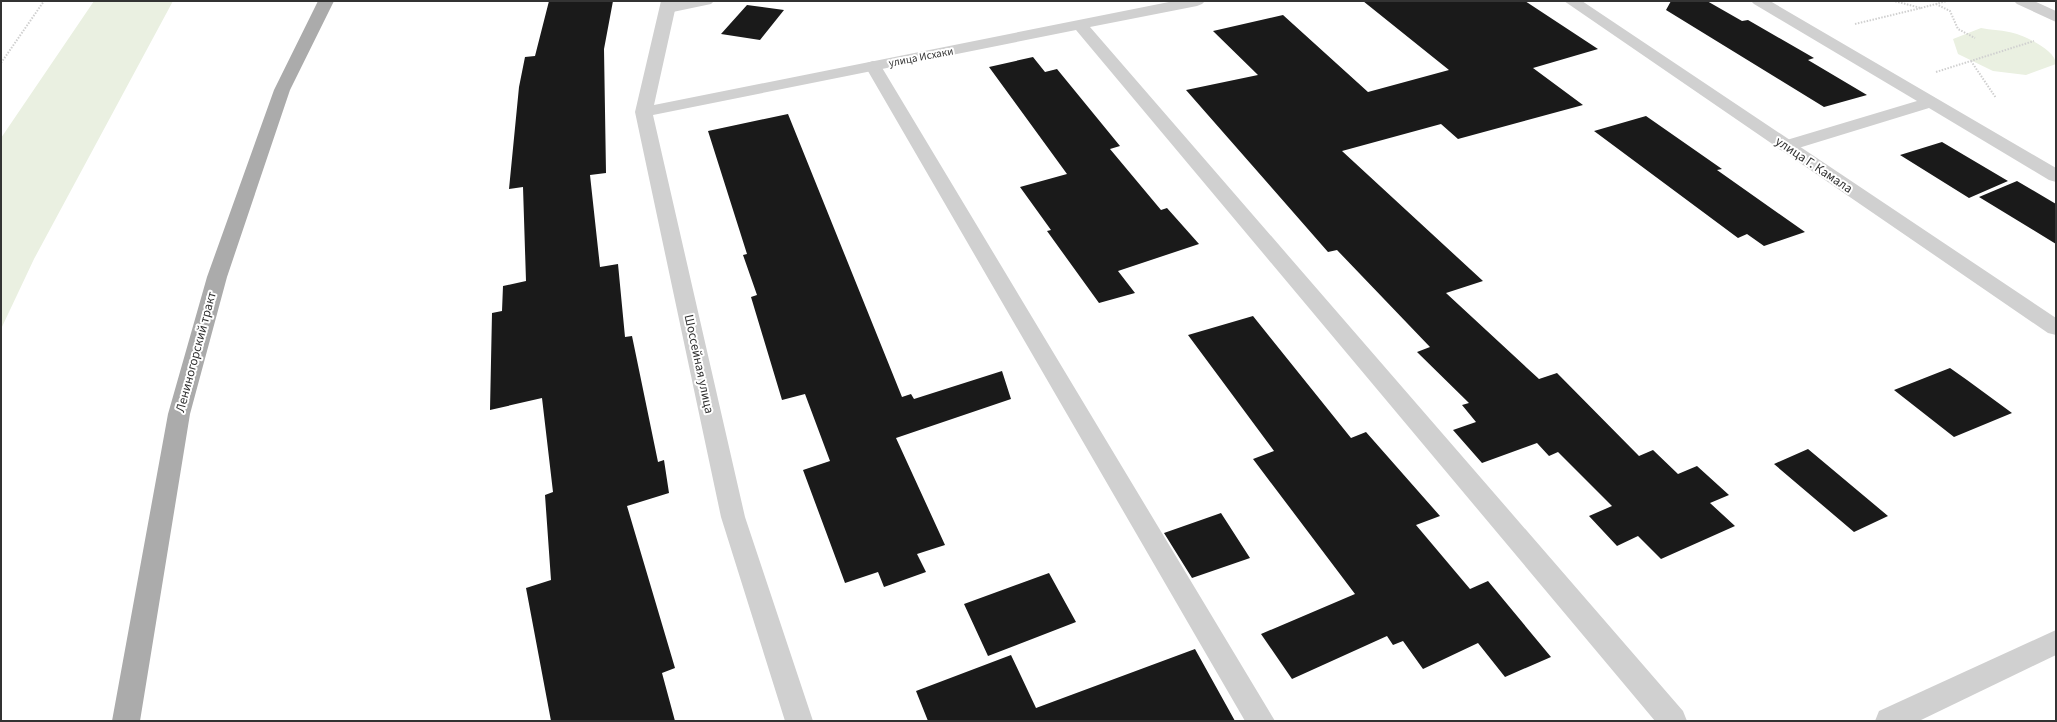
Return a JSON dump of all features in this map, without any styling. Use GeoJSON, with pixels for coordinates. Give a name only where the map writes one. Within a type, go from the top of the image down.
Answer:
{"type":"FeatureCollection","features":[{"type":"Feature","properties":{"kind":"main road","name":"Лениногорский тракт"},"geometry":{"type":"LineString","coordinates":[[126,721],[179,414],[217,277],[282,90],[326,1]]}},
{"type":"Feature","properties":{"kind":"street"},"geometry":{"type":"LineString","coordinates":[[669,4],[706,1]]}},
{"type":"Feature","properties":{"kind":"street","name":"улица Исхаки"},"geometry":{"type":"LineString","coordinates":[[644,112],[1080,26],[1146,6],[1197,1]]}},
{"type":"Feature","properties":{"kind":"street","name":"улица Г. Камала"},"geometry":{"type":"LineString","coordinates":[[1572,1],[2056,328]]}},
{"type":"Feature","properties":{"kind":"street"},"geometry":{"type":"LineString","coordinates":[[1759,1],[2056,176]]}},
{"type":"Feature","properties":{"kind":"street"},"geometry":{"type":"LineString","coordinates":[[2022,1],[2056,17]]}},
{"type":"Feature","properties":{"kind":"street","name":"Шоссейная улица"},"geometry":{"type":"LineString","coordinates":[[669,4],[644,112],[733,517],[800,721]]}},
{"type":"Feature","properties":{"kind":"street"},"geometry":{"type":"LineString","coordinates":[[1080,26],[1674,721]]}},
{"type":"Feature","properties":{"kind":"street"},"geometry":{"type":"LineString","coordinates":[[873,66],[1261,721]]}},
{"type":"Feature","properties":{"kind":"street"},"geometry":{"type":"LineString","coordinates":[[1786,146],[1931,102]]}},
{"type":"Feature","properties":{"kind":"street"},"geometry":{"type":"LineString","coordinates":[[1889,721],[2056,642]]}},
{"type":"Feature","properties":{"kind":"path"},"geometry":{"type":"LineString","coordinates":[[1,63],[44,1]]}},
{"type":"Feature","properties":{"kind":"path"},"geometry":{"type":"LineString","coordinates":[[1894,1],[1921,8]]}},
{"type":"Feature","properties":{"kind":"path"},"geometry":{"type":"LineString","coordinates":[[1815,34],[1947,1]]}},
{"type":"Feature","properties":{"kind":"path"},"geometry":{"type":"LineString","coordinates":[[1936,4],[1950,12],[1958,29],[1975,38]]}},
{"type":"Feature","properties":{"kind":"path"},"geometry":{"type":"LineString","coordinates":[[1900,84],[2034,41]]}},
{"type":"Feature","properties":{"kind":"path"},"geometry":{"type":"LineString","coordinates":[[1971,61],[1996,98]]}},
{"type":"Feature","properties":{"kind":"green space"},"geometry":{"type":"Polygon","coordinates":[[[94,1],[173,1],[34,259],[1,329],[1,138],[94,1]]]}},
{"type":"Feature","properties":{"kind":"green space"},"geometry":{"type":"Polygon","coordinates":[[[1981,28],[2015,33],[2030,39],[2045,48],[2055,59],[2056,64],[2026,75],[1993,71],[1958,54],[1953,39],[1981,28]]]}},
{"type":"Feature","properties":{"kind":"building"},"geometry":{"type":"Polygon","coordinates":[[[549,1],[613,1],[604,49],[606,173],[590,175],[600,267],[618,264],[625,337],[632,336],[658,462],[664,460],[669,493],[627,506],[675,668],[662,673],[675,721],[551,721],[526,588],[551,580],[545,495],[553,492],[542,398],[490,410],[492,313],[502,311],[503,286],[526,281],[523,187],[509,189],[519,87],[525,57],[535,56],[549,1]]]}},
{"type":"Feature","properties":{"kind":"building"},"geometry":{"type":"Polygon","coordinates":[[[1363,1],[1525,1],[1598,49],[1533,68],[1583,105],[1458,139],[1441,124],[1342,151],[1483,281],[1446,293],[1539,379],[1557,373],[1639,456],[1653,450],[1678,474],[1697,466],[1729,495],[1710,503],[1735,526],[1661,559],[1638,536],[1617,546],[1589,516],[1612,506],[1558,452],[1549,456],[1537,443],[1482,463],[1453,430],[1476,422],[1462,405],[1469,403],[1417,352],[1430,347],[1337,250],[1328,252],[1186,90],[1258,75],[1213,31],[1283,15],[1368,92],[1449,70],[1363,1]]]}},
{"type":"Feature","properties":{"kind":"building"},"geometry":{"type":"Polygon","coordinates":[[[1671,1],[1707,1],[1742,21],[1748,20],[1814,58],[1808,60],[1867,95],[1824,107],[1666,10],[1671,1]]]}},
{"type":"Feature","properties":{"kind":"building"},"geometry":{"type":"Polygon","coordinates":[[[747,5],[784,10],[760,40],[721,34],[747,5]]]}},
{"type":"Feature","properties":{"kind":"building"},"geometry":{"type":"Polygon","coordinates":[[[1033,57],[1045,72],[1057,69],[1120,146],[1110,149],[1161,210],[1167,208],[1199,244],[1118,271],[1135,293],[1099,303],[1047,231],[1051,230],[1020,187],[1067,174],[989,67],[1033,57]]]}},
{"type":"Feature","properties":{"kind":"building"},"geometry":{"type":"Polygon","coordinates":[[[788,114],[902,397],[911,394],[914,399],[1002,371],[1011,399],[896,438],[945,545],[917,554],[926,572],[884,587],[878,572],[845,583],[803,470],[830,461],[805,394],[782,400],[751,297],[757,295],[743,255],[747,254],[708,131],[788,114]]]}},
{"type":"Feature","properties":{"kind":"building"},"geometry":{"type":"Polygon","coordinates":[[[1646,116],[1722,169],[1717,170],[1805,232],[1764,246],[1747,234],[1738,238],[1594,131],[1646,116]]]}},
{"type":"Feature","properties":{"kind":"building"},"geometry":{"type":"Polygon","coordinates":[[[1942,142],[2008,181],[1969,198],[1900,155],[1942,142]]]}},
{"type":"Feature","properties":{"kind":"building"},"geometry":{"type":"Polygon","coordinates":[[[2017,181],[2056,204],[2056,244],[1979,197],[2017,181]]]}},
{"type":"Feature","properties":{"kind":"building"},"geometry":{"type":"Polygon","coordinates":[[[1253,316],[1351,438],[1366,432],[1440,516],[1416,525],[1470,589],[1488,581],[1551,657],[1505,677],[1478,643],[1423,669],[1403,641],[1393,645],[1387,636],[1292,679],[1261,634],[1355,594],[1253,459],[1274,451],[1188,335],[1253,316]]]}},
{"type":"Feature","properties":{"kind":"building"},"geometry":{"type":"Polygon","coordinates":[[[1950,368],[2012,413],[1954,437],[1894,390],[1950,368]]]}},
{"type":"Feature","properties":{"kind":"building"},"geometry":{"type":"Polygon","coordinates":[[[1808,449],[1888,516],[1854,532],[1774,464],[1808,449]]]}},
{"type":"Feature","properties":{"kind":"building"},"geometry":{"type":"Polygon","coordinates":[[[1221,513],[1250,558],[1192,578],[1164,533],[1221,513]]]}},
{"type":"Feature","properties":{"kind":"building"},"geometry":{"type":"Polygon","coordinates":[[[1049,573],[1076,622],[988,656],[964,604],[1049,573]]]}},
{"type":"Feature","properties":{"kind":"building"},"geometry":{"type":"Polygon","coordinates":[[[1195,649],[1235,721],[928,721],[916,691],[1011,655],[1036,708],[1195,649]]]}}]}
